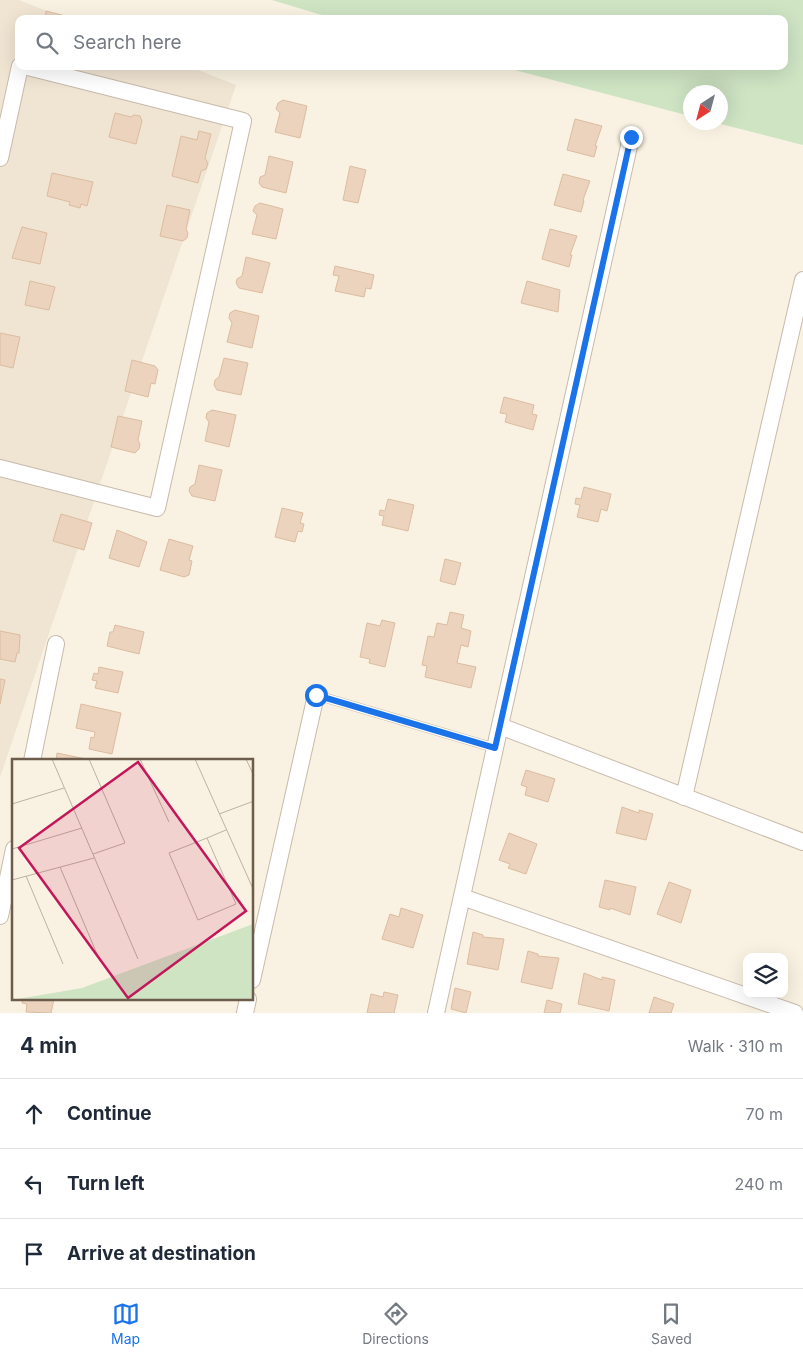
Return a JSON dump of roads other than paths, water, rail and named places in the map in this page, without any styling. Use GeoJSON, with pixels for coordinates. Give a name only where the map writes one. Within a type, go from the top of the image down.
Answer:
{"type":"FeatureCollection","features":[{"type":"Feature","properties":{"kind":"street"},"geometry":{"type":"LineString","coordinates":[[0,158],[19,70]]}},
{"type":"Feature","properties":{"kind":"street"},"geometry":{"type":"LineString","coordinates":[[0,468],[157,508],[243,121],[40,70]]}},
{"type":"Feature","properties":{"kind":"street"},"geometry":{"type":"LineString","coordinates":[[436,1013],[631,137]]}},
{"type":"Feature","properties":{"kind":"street"},"geometry":{"type":"LineString","coordinates":[[684,796],[803,280]]}},
{"type":"Feature","properties":{"kind":"street"},"geometry":{"type":"LineString","coordinates":[[32,759],[56,644]]}},
{"type":"Feature","properties":{"kind":"street"},"geometry":{"type":"LineString","coordinates":[[254,971],[316,695]]}},
{"type":"Feature","properties":{"kind":"street"},"geometry":{"type":"LineString","coordinates":[[500,726],[803,842]]}},
{"type":"Feature","properties":{"kind":"street"},"geometry":{"type":"LineString","coordinates":[[0,916],[12,859]]}},
{"type":"Feature","properties":{"kind":"street"},"geometry":{"type":"LineString","coordinates":[[462,897],[795,1013]]}},
{"type":"Feature","properties":{"kind":"lane"},"geometry":{"type":"LineString","coordinates":[[316,695],[495,748]]}}]}
